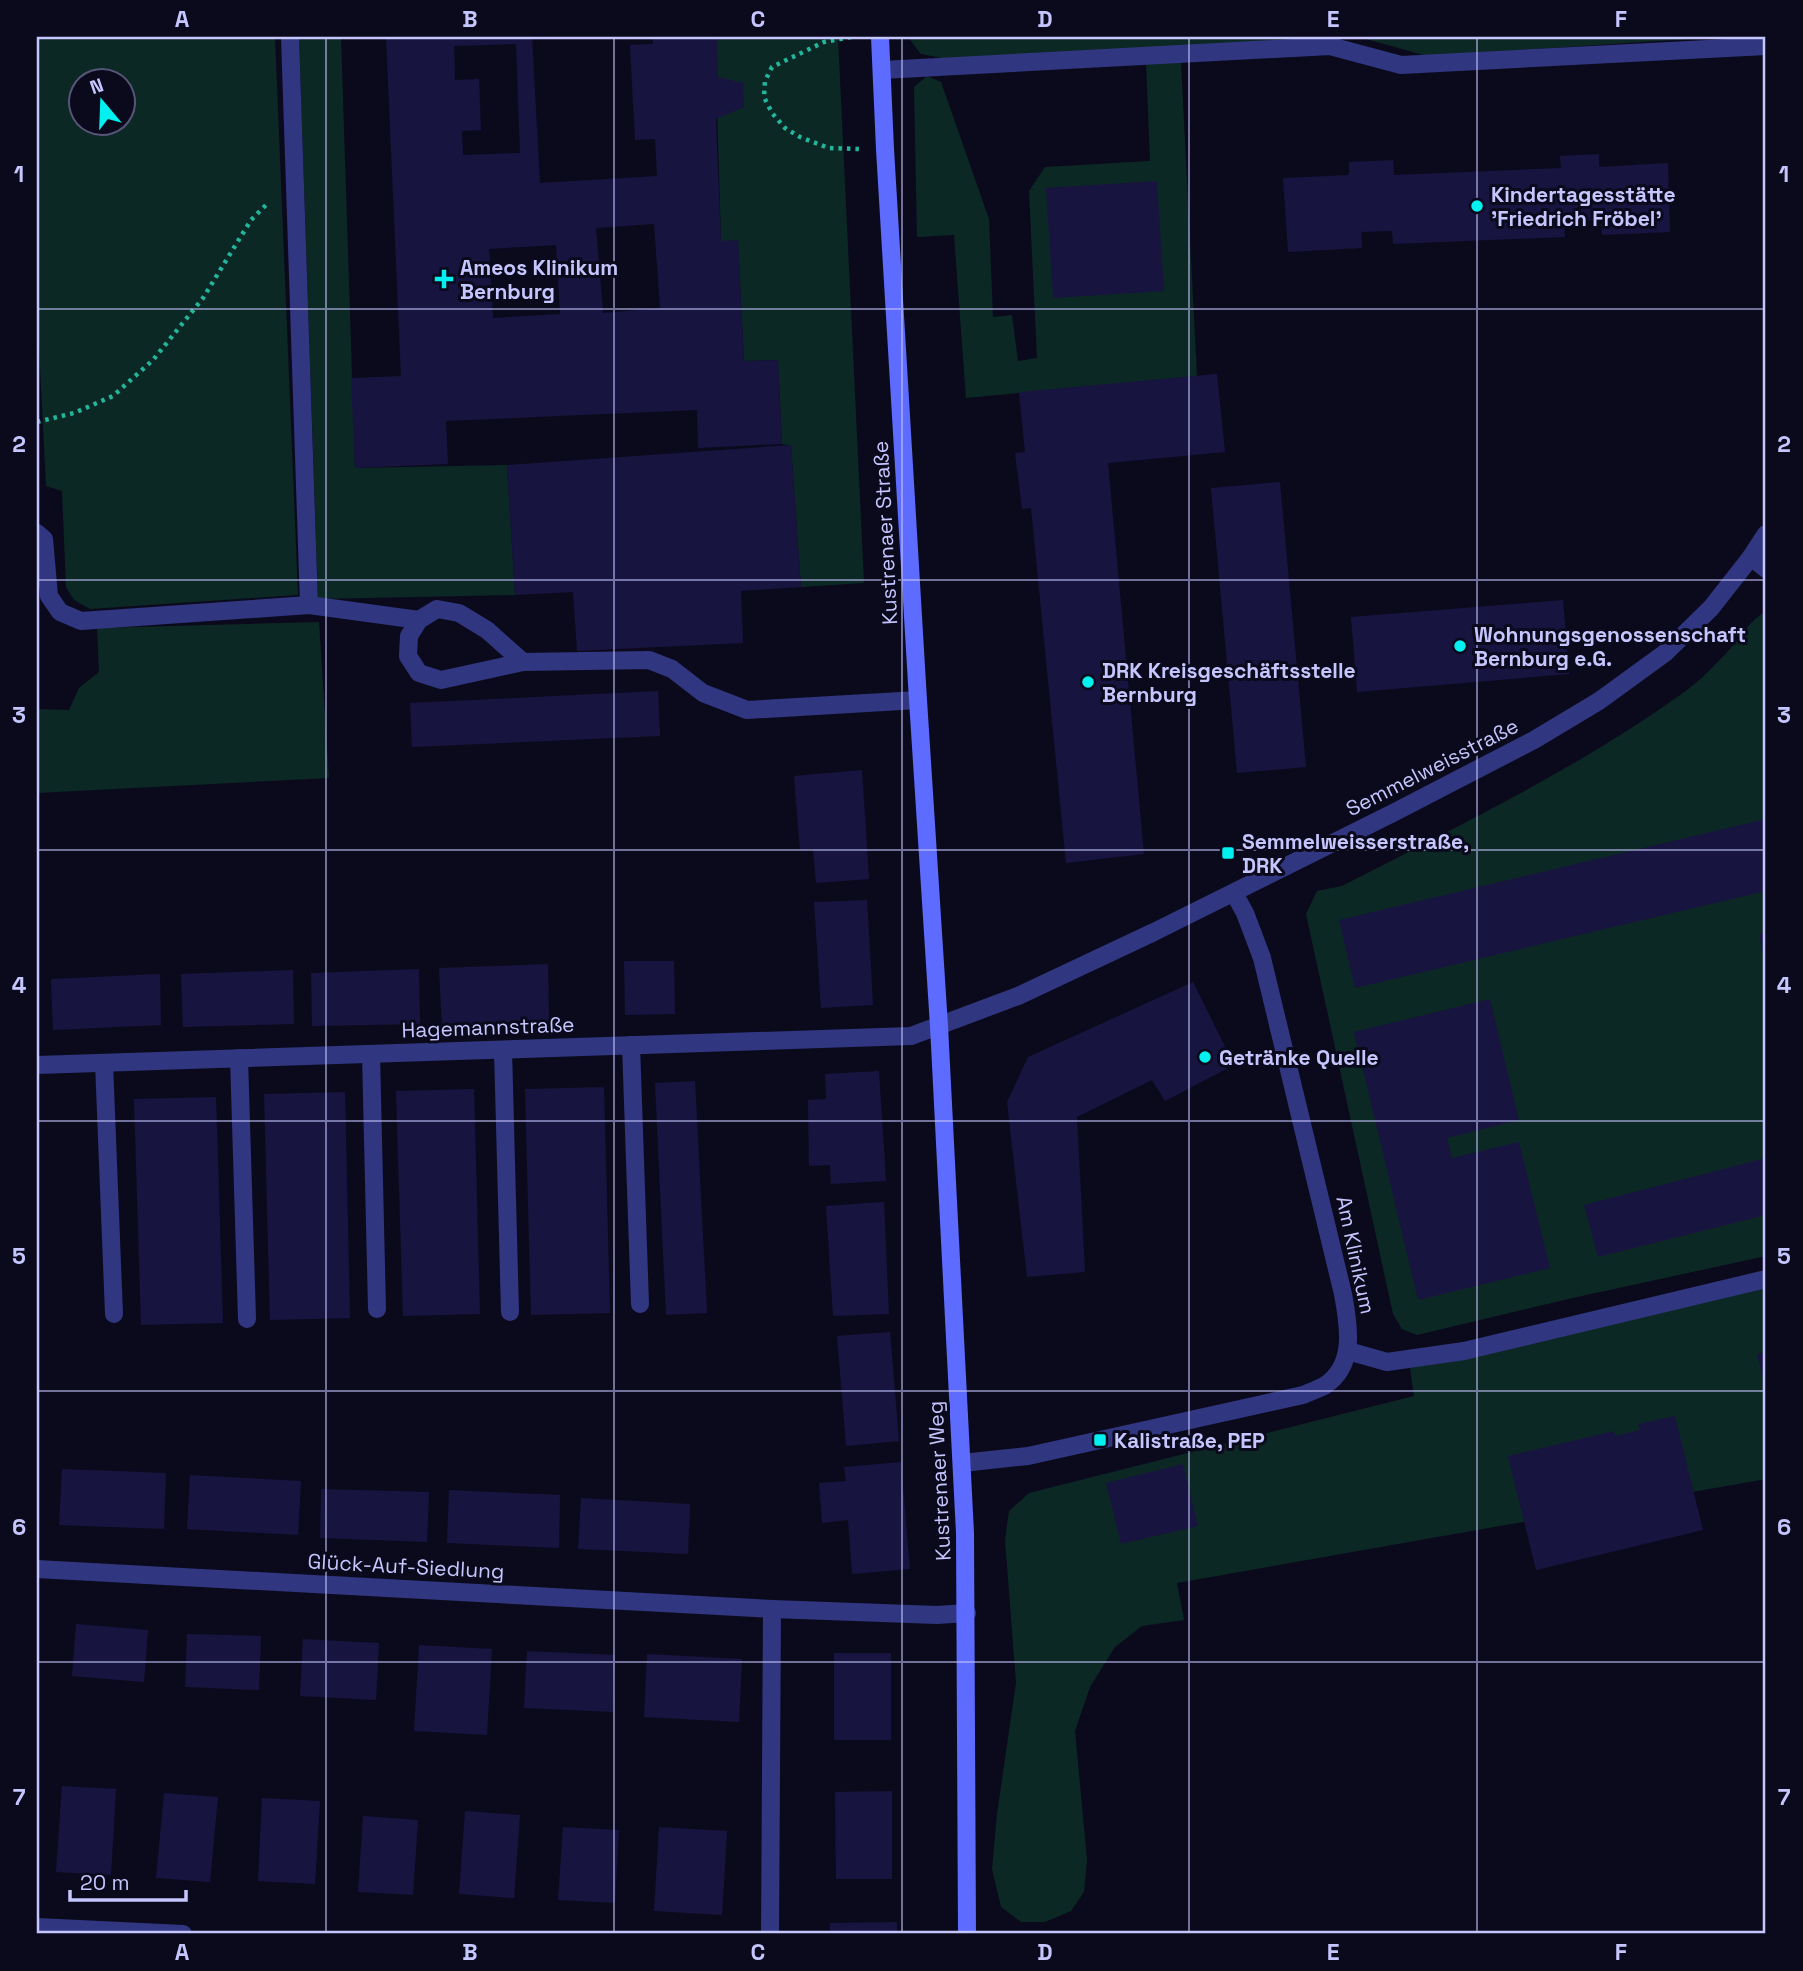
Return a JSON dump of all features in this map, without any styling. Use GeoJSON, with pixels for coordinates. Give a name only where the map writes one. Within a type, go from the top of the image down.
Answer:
{"type":"FeatureCollection","features":[{"type":"Feature","properties":{"kind":"street"},"geometry":{"type":"LineString","coordinates":[[290,37],[309,605]]}},
{"type":"Feature","properties":{"kind":"street","name":"Kustrenaer Straße"},"geometry":{"type":"LineString","coordinates":[[880,37],[939,1026]]}},
{"type":"Feature","properties":{"kind":"street"},"geometry":{"type":"LineString","coordinates":[[882,70],[1329,46],[1401,65],[1766,46]]}},
{"type":"Feature","properties":{"kind":"street"},"geometry":{"type":"LineString","coordinates":[[37,533],[44,539],[49,596],[60,612],[81,621],[309,605],[419,620]]}},
{"type":"Feature","properties":{"kind":"street","name":"Semmelweisstraße"},"geometry":{"type":"LineString","coordinates":[[939,1026],[1018,996],[1234,893],[1534,740],[1599,701],[1665,653],[1711,608],[1766,534]]}},
{"type":"Feature","properties":{"kind":"street"},"geometry":{"type":"LineString","coordinates":[[1751,557],[1766,569]]}},
{"type":"Feature","properties":{"kind":"street"},"geometry":{"type":"LineString","coordinates":[[523,662],[487,630],[460,613],[436,609],[419,620],[409,636],[408,656],[419,673],[441,680],[523,662],[649,660],[672,669],[703,693],[747,710],[918,700]]}},
{"type":"Feature","properties":{"kind":"street","name":"Am Klinikum"},"geometry":{"type":"LineString","coordinates":[[1234,893],[1245,913],[1262,958],[1343,1294],[1349,1324],[1348,1351]]}},
{"type":"Feature","properties":{"kind":"street","name":"Hagemannstraße"},"geometry":{"type":"LineString","coordinates":[[37,1065],[911,1036],[939,1026]]}},
{"type":"Feature","properties":{"kind":"street","name":"Kustrenaer Weg"},"geometry":{"type":"LineString","coordinates":[[939,1026],[965,1533],[967,1934]]}},
{"type":"Feature","properties":{"kind":"street"},"geometry":{"type":"LineString","coordinates":[[631,1045],[640,1304]]}},
{"type":"Feature","properties":{"kind":"street"},"geometry":{"type":"LineString","coordinates":[[503,1049],[510,1312]]}},
{"type":"Feature","properties":{"kind":"street"},"geometry":{"type":"LineString","coordinates":[[371,1054],[377,1309]]}},
{"type":"Feature","properties":{"kind":"street"},"geometry":{"type":"LineString","coordinates":[[239,1058],[247,1319]]}},
{"type":"Feature","properties":{"kind":"street"},"geometry":{"type":"LineString","coordinates":[[104,1063],[114,1314]]}},
{"type":"Feature","properties":{"kind":"street"},"geometry":{"type":"LineString","coordinates":[[962,1463],[1028,1455],[1303,1395],[1325,1385],[1340,1371],[1348,1351],[1387,1362],[1464,1351],[1766,1279]]}},
{"type":"Feature","properties":{"kind":"street","name":"Glück-Auf-Siedlung"},"geometry":{"type":"LineString","coordinates":[[37,1569],[772,1609],[937,1615],[967,1613]]}},
{"type":"Feature","properties":{"kind":"street"},"geometry":{"type":"LineString","coordinates":[[770,1934],[772,1609]]}},
{"type":"Feature","properties":{"kind":"street"},"geometry":{"type":"LineString","coordinates":[[37,1927],[183,1934]]}},
{"type":"Feature","properties":{"kind":"path"},"geometry":{"type":"LineString","coordinates":[[851,37],[824,41],[772,67],[765,81],[764,97],[772,113],[785,128],[800,137],[830,148],[885,149]]}},
{"type":"Feature","properties":{"kind":"path"},"geometry":{"type":"LineString","coordinates":[[37,422],[74,413],[113,396],[153,360],[203,298],[251,220],[295,177]]}},
{"type":"Feature","properties":{"kind":"green space"},"geometry":{"type":"Polygon","coordinates":[[[37,37],[275,37],[298,595],[90,609],[74,600],[66,587],[62,491],[46,486],[39,346],[37,37]]]}},
{"type":"Feature","properties":{"kind":"green space"},"geometry":{"type":"Polygon","coordinates":[[[299,37],[341,37],[355,468],[507,465],[515,595],[318,599],[299,37]]]}},
{"type":"Feature","properties":{"kind":"green space"},"geometry":{"type":"Polygon","coordinates":[[[715,37],[838,37],[864,583],[801,587],[791,446],[782,444],[778,360],[744,361],[738,241],[721,241],[715,37]]]}},
{"type":"Feature","properties":{"kind":"green space"},"geometry":{"type":"Polygon","coordinates":[[[908,37],[1354,37],[947,59],[921,54],[908,37]]]}},
{"type":"Feature","properties":{"kind":"green space"},"geometry":{"type":"Polygon","coordinates":[[[1359,37],[1721,37],[1427,56],[1359,37]]]}},
{"type":"Feature","properties":{"kind":"green space"},"geometry":{"type":"Polygon","coordinates":[[[1146,63],[1181,63],[1197,376],[966,398],[954,235],[917,237],[914,87],[927,76],[941,82],[989,219],[993,317],[1012,315],[1018,361],[1037,358],[1029,191],[1045,167],[1150,161],[1146,63]]]}},
{"type":"Feature","properties":{"kind":"green space"},"geometry":{"type":"Polygon","coordinates":[[[1766,612],[1766,1256],[1417,1335],[1402,1329],[1393,1314],[1306,914],[1317,891],[1342,886],[1473,819],[1559,772],[1643,721],[1708,672],[1751,623],[1766,612]]]}},
{"type":"Feature","properties":{"kind":"green space"},"geometry":{"type":"Polygon","coordinates":[[[319,622],[329,778],[37,793],[37,709],[69,710],[79,688],[99,672],[97,628],[319,622]]]}},
{"type":"Feature","properties":{"kind":"green space"},"geometry":{"type":"Polygon","coordinates":[[[1766,1285],[1766,1479],[1177,1583],[1184,1620],[1142,1626],[1115,1647],[1090,1687],[1075,1731],[1087,1860],[1084,1892],[1071,1911],[1045,1922],[1021,1922],[1001,1907],[992,1869],[1016,1683],[1005,1540],[1009,1511],[1029,1493],[1414,1396],[1410,1368],[1766,1285]]]}},
{"type":"Feature","properties":{"kind":"building","name":"Ameos Klinikum Bernburg"},"geometry":{"type":"Polygon","coordinates":[[[386,37],[532,37],[540,183],[657,176],[655,139],[635,140],[630,45],[653,44],[653,37],[717,37],[718,77],[743,83],[744,107],[716,119],[721,241],[738,240],[744,361],[778,360],[782,444],[698,448],[697,410],[446,421],[448,464],[355,468],[351,378],[401,376],[386,37]],[[516,44],[454,46],[455,80],[479,79],[481,130],[462,131],[463,155],[520,153],[516,44]],[[654,224],[596,228],[603,313],[660,308],[654,224]],[[556,245],[489,249],[493,318],[560,314],[556,245]]]}},
{"type":"Feature","properties":{"kind":"building"},"geometry":{"type":"Polygon","coordinates":[[[1599,154],[1599,167],[1668,163],[1670,232],[1602,235],[1601,220],[1564,222],[1565,237],[1393,244],[1392,231],[1361,232],[1362,248],[1288,252],[1283,178],[1349,175],[1349,162],[1393,160],[1394,175],[1561,168],[1560,156],[1599,154]]]}},
{"type":"Feature","properties":{"kind":"building"},"geometry":{"type":"Polygon","coordinates":[[[1157,181],[1164,291],[1053,298],[1046,188],[1157,181]]]}},
{"type":"Feature","properties":{"kind":"building","name":"DRK Kreisgeschäftsstelle Bernburg"},"geometry":{"type":"Polygon","coordinates":[[[1217,374],[1225,452],[1108,463],[1144,854],[1066,863],[1031,508],[1022,509],[1015,453],[1025,452],[1019,392],[1217,374]]]}},
{"type":"Feature","properties":{"kind":"building"},"geometry":{"type":"Polygon","coordinates":[[[791,445],[801,587],[741,591],[743,643],[577,651],[573,592],[515,595],[507,465],[791,445]]]}},
{"type":"Feature","properties":{"kind":"building"},"geometry":{"type":"Polygon","coordinates":[[[1280,482],[1306,767],[1237,773],[1211,488],[1280,482]]]}},
{"type":"Feature","properties":{"kind":"building","name":"Wohnungsgenossenschaft Bernburg e.G."},"geometry":{"type":"Polygon","coordinates":[[[1563,600],[1569,674],[1357,692],[1351,617],[1563,600]]]}},
{"type":"Feature","properties":{"kind":"building"},"geometry":{"type":"Polygon","coordinates":[[[658,691],[660,736],[412,747],[410,703],[658,691]]]}},
{"type":"Feature","properties":{"kind":"building"},"geometry":{"type":"Polygon","coordinates":[[[862,770],[869,879],[816,883],[813,849],[800,850],[794,776],[862,770]]]}},
{"type":"Feature","properties":{"kind":"building"},"geometry":{"type":"Polygon","coordinates":[[[1766,819],[1766,891],[1355,988],[1339,920],[1766,819]]]}},
{"type":"Feature","properties":{"kind":"building"},"geometry":{"type":"Polygon","coordinates":[[[867,900],[873,1005],[821,1008],[814,902],[867,900]]]}},
{"type":"Feature","properties":{"kind":"building"},"geometry":{"type":"Polygon","coordinates":[[[1766,932],[1766,962],[1765,962],[1759,934],[1766,932]]]}},
{"type":"Feature","properties":{"kind":"building"},"geometry":{"type":"Polygon","coordinates":[[[624,961],[674,961],[675,1014],[625,1015],[624,961]]]}},
{"type":"Feature","properties":{"kind":"building"},"geometry":{"type":"Polygon","coordinates":[[[548,964],[549,1021],[442,1026],[439,968],[548,964]]]}},
{"type":"Feature","properties":{"kind":"building"},"geometry":{"type":"Polygon","coordinates":[[[419,969],[420,1024],[312,1026],[311,973],[419,969]]]}},
{"type":"Feature","properties":{"kind":"building"},"geometry":{"type":"Polygon","coordinates":[[[293,970],[294,1024],[183,1027],[181,974],[293,970]]]}},
{"type":"Feature","properties":{"kind":"building"},"geometry":{"type":"Polygon","coordinates":[[[160,974],[161,1025],[53,1030],[51,979],[160,974]]]}},
{"type":"Feature","properties":{"kind":"building"},"geometry":{"type":"Polygon","coordinates":[[[1193,982],[1234,1065],[1165,1101],[1152,1080],[1077,1117],[1085,1272],[1027,1277],[1007,1102],[1028,1057],[1193,982]]]}},
{"type":"Feature","properties":{"kind":"building"},"geometry":{"type":"Polygon","coordinates":[[[1490,999],[1519,1120],[1447,1138],[1452,1158],[1519,1142],[1550,1268],[1418,1300],[1354,1032],[1490,999]]]}},
{"type":"Feature","properties":{"kind":"building"},"geometry":{"type":"Polygon","coordinates":[[[879,1071],[886,1181],[831,1184],[830,1165],[809,1166],[808,1100],[826,1099],[825,1074],[879,1071]]]}},
{"type":"Feature","properties":{"kind":"building"},"geometry":{"type":"Polygon","coordinates":[[[695,1081],[707,1313],[666,1315],[655,1083],[695,1081]]]}},
{"type":"Feature","properties":{"kind":"building"},"geometry":{"type":"Polygon","coordinates":[[[604,1087],[610,1313],[531,1315],[525,1089],[604,1087]]]}},
{"type":"Feature","properties":{"kind":"building"},"geometry":{"type":"Polygon","coordinates":[[[474,1089],[480,1314],[403,1316],[396,1091],[474,1089]]]}},
{"type":"Feature","properties":{"kind":"building"},"geometry":{"type":"Polygon","coordinates":[[[345,1092],[350,1318],[270,1320],[264,1094],[345,1092]]]}},
{"type":"Feature","properties":{"kind":"building"},"geometry":{"type":"Polygon","coordinates":[[[216,1097],[223,1323],[141,1325],[134,1099],[216,1097]]]}},
{"type":"Feature","properties":{"kind":"building"},"geometry":{"type":"Polygon","coordinates":[[[1766,1158],[1766,1215],[1598,1257],[1584,1205],[1766,1158]]]}},
{"type":"Feature","properties":{"kind":"building"},"geometry":{"type":"Polygon","coordinates":[[[884,1202],[889,1314],[833,1316],[826,1206],[884,1202]]]}},
{"type":"Feature","properties":{"kind":"building"},"geometry":{"type":"Polygon","coordinates":[[[890,1332],[899,1441],[846,1446],[837,1336],[890,1332]]]}},
{"type":"Feature","properties":{"kind":"building"},"geometry":{"type":"Polygon","coordinates":[[[1766,1352],[1766,1386],[1765,1387],[1757,1354],[1766,1352]]]}},
{"type":"Feature","properties":{"kind":"building"},"geometry":{"type":"Polygon","coordinates":[[[1675,1416],[1703,1530],[1536,1570],[1508,1456],[1614,1431],[1615,1436],[1640,1430],[1638,1424],[1675,1416]]]}},
{"type":"Feature","properties":{"kind":"building"},"geometry":{"type":"Polygon","coordinates":[[[901,1462],[910,1569],[852,1574],[848,1520],[822,1523],[819,1483],[846,1481],[844,1467],[901,1462]]]}},
{"type":"Feature","properties":{"kind":"building"},"geometry":{"type":"Polygon","coordinates":[[[1183,1464],[1198,1526],[1121,1544],[1106,1483],[1183,1464]]]}},
{"type":"Feature","properties":{"kind":"building"},"geometry":{"type":"Polygon","coordinates":[[[62,1469],[166,1473],[164,1529],[59,1525],[62,1469]]]}},
{"type":"Feature","properties":{"kind":"building"},"geometry":{"type":"Polygon","coordinates":[[[190,1475],[301,1481],[298,1535],[187,1529],[190,1475]]]}},
{"type":"Feature","properties":{"kind":"building"},"geometry":{"type":"Polygon","coordinates":[[[321,1489],[429,1492],[427,1542],[320,1538],[321,1489]]]}},
{"type":"Feature","properties":{"kind":"building"},"geometry":{"type":"Polygon","coordinates":[[[449,1490],[560,1495],[559,1548],[447,1543],[449,1490]]]}},
{"type":"Feature","properties":{"kind":"building"},"geometry":{"type":"Polygon","coordinates":[[[581,1498],[690,1504],[688,1554],[578,1549],[581,1498]]]}},
{"type":"Feature","properties":{"kind":"building"},"geometry":{"type":"Polygon","coordinates":[[[76,1624],[148,1630],[144,1682],[72,1676],[76,1624]]]}},
{"type":"Feature","properties":{"kind":"building"},"geometry":{"type":"Polygon","coordinates":[[[187,1634],[261,1636],[259,1690],[185,1687],[187,1634]]]}},
{"type":"Feature","properties":{"kind":"building"},"geometry":{"type":"Polygon","coordinates":[[[303,1639],[379,1643],[376,1700],[300,1696],[303,1639]]]}},
{"type":"Feature","properties":{"kind":"building"},"geometry":{"type":"Polygon","coordinates":[[[419,1645],[492,1649],[487,1735],[414,1731],[419,1645]]]}},
{"type":"Feature","properties":{"kind":"building"},"geometry":{"type":"Polygon","coordinates":[[[527,1651],[615,1655],[613,1712],[524,1708],[527,1651]]]}},
{"type":"Feature","properties":{"kind":"building"},"geometry":{"type":"Polygon","coordinates":[[[834,1653],[891,1653],[891,1740],[834,1740],[834,1653]]]}},
{"type":"Feature","properties":{"kind":"building"},"geometry":{"type":"Polygon","coordinates":[[[647,1654],[742,1659],[739,1722],[644,1717],[647,1654]]]}},
{"type":"Feature","properties":{"kind":"building"},"geometry":{"type":"Polygon","coordinates":[[[62,1786],[116,1789],[111,1875],[56,1872],[62,1786]]]}},
{"type":"Feature","properties":{"kind":"building"},"geometry":{"type":"Polygon","coordinates":[[[892,1791],[892,1879],[836,1879],[835,1792],[892,1791]]]}},
{"type":"Feature","properties":{"kind":"building"},"geometry":{"type":"Polygon","coordinates":[[[164,1793],[218,1797],[210,1882],[156,1878],[164,1793]]]}},
{"type":"Feature","properties":{"kind":"building"},"geometry":{"type":"Polygon","coordinates":[[[262,1798],[320,1801],[315,1884],[258,1881],[262,1798]]]}},
{"type":"Feature","properties":{"kind":"building"},"geometry":{"type":"Polygon","coordinates":[[[465,1811],[520,1815],[514,1898],[459,1894],[465,1811]]]}},
{"type":"Feature","properties":{"kind":"building"},"geometry":{"type":"Polygon","coordinates":[[[363,1816],[418,1820],[413,1895],[358,1892],[363,1816]]]}},
{"type":"Feature","properties":{"kind":"building"},"geometry":{"type":"Polygon","coordinates":[[[563,1827],[619,1830],[615,1903],[558,1900],[563,1827]]]}},
{"type":"Feature","properties":{"kind":"building"},"geometry":{"type":"Polygon","coordinates":[[[659,1827],[727,1831],[722,1915],[654,1911],[659,1827]]]}},
{"type":"Feature","properties":{"kind":"building"},"geometry":{"type":"Polygon","coordinates":[[[897,1922],[897,1934],[830,1934],[830,1923],[897,1922]]]}},
{"type":"Feature","properties":{"kind":"place","name":"Kindertagesstätte 'Friedrich Fröbel'"},"geometry":{"type":"Point","coordinates":[1477,206]}},
{"type":"Feature","properties":{"kind":"place","name":"Ameos Klinikum Bernburg"},"geometry":{"type":"Point","coordinates":[444,279]}},
{"type":"Feature","properties":{"kind":"place","name":"Wohnungsgenossenschaft Bernburg e.G."},"geometry":{"type":"Point","coordinates":[1460,646]}},
{"type":"Feature","properties":{"kind":"place","name":"DRK Kreisgeschäftsstelle Bernburg"},"geometry":{"type":"Point","coordinates":[1088,682]}},
{"type":"Feature","properties":{"kind":"place","name":"Semmelweisserstraße, DRK"},"geometry":{"type":"Point","coordinates":[1228,853]}},
{"type":"Feature","properties":{"kind":"place","name":"Getränke Quelle"},"geometry":{"type":"Point","coordinates":[1205,1057]}},
{"type":"Feature","properties":{"kind":"place","name":"Kalistraße, PEP"},"geometry":{"type":"Point","coordinates":[1100,1440]}}]}
